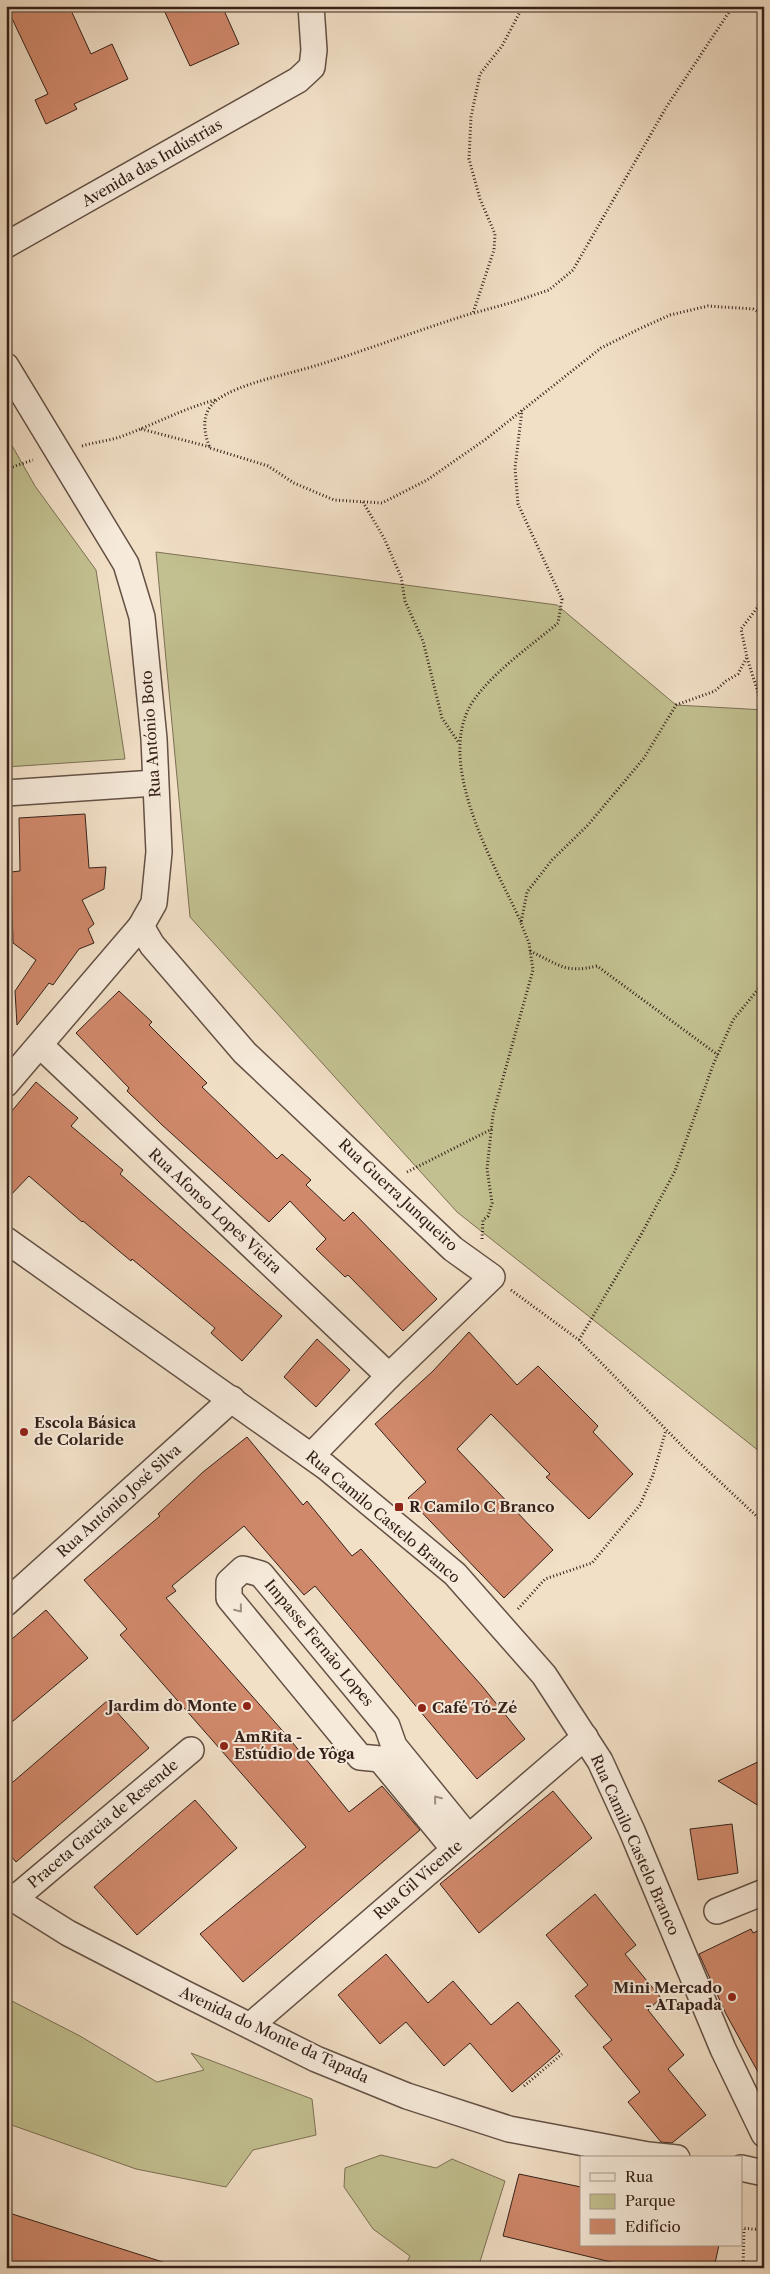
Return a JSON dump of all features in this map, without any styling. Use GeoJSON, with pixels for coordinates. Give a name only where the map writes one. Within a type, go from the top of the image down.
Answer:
{"type":"FeatureCollection","features":[{"type":"Feature","properties":{"kind":"street","name":"Avenida das Indústrias"},"geometry":{"type":"LineString","coordinates":[[6,246],[298,80],[312,67],[314,50],[311,6]]}},
{"type":"Feature","properties":{"kind":"street","name":"Rua António Boto"},"geometry":{"type":"LineString","coordinates":[[6,366],[126,564],[139,608],[154,739],[159,852],[154,903],[141,926],[41,1046],[6,1084]]}},
{"type":"Feature","properties":{"kind":"street"},"geometry":{"type":"LineString","coordinates":[[6,793],[155,783]]}},
{"type":"Feature","properties":{"kind":"street","name":"Rua Guerra Junqueiro"},"geometry":{"type":"LineString","coordinates":[[141,926],[152,945],[245,1053],[453,1249],[485,1270]]}},
{"type":"Feature","properties":{"kind":"street","name":"Rua Afonso Lopes Vieira"},"geometry":{"type":"LineString","coordinates":[[41,1046],[389,1376]]}},
{"type":"Feature","properties":{"kind":"street","name":"Rua Camilo Castelo Branco"},"geometry":{"type":"LineString","coordinates":[[6,1240],[311,1456],[456,1574],[544,1675],[600,1761],[632,1830],[719,2040],[764,2134]]}},
{"type":"Feature","properties":{"kind":"street"},"geometry":{"type":"LineString","coordinates":[[311,1456],[389,1376],[485,1270]]}},
{"type":"Feature","properties":{"kind":"street","name":"Rua António José Silva"},"geometry":{"type":"LineString","coordinates":[[6,1603],[232,1399]]}},
{"type":"Feature","properties":{"kind":"street","name":"Impasse Fernão Lopes"},"geometry":{"type":"LineString","coordinates":[[243,1569],[261,1574],[388,1726],[394,1746],[461,1843],[380,1759],[360,1757],[230,1598],[229,1582],[243,1569]]}},
{"type":"Feature","properties":{"kind":"street","name":"Rua Gil Vicente"},"geometry":{"type":"LineString","coordinates":[[251,2025],[585,1737]]}},
{"type":"Feature","properties":{"kind":"street","name":"Praceta Garcia de Resende"},"geometry":{"type":"LineString","coordinates":[[10,1897],[191,1750]]}},
{"type":"Feature","properties":{"kind":"street"},"geometry":{"type":"LineString","coordinates":[[717,1911],[764,1892]]}},
{"type":"Feature","properties":{"kind":"street","name":"Avenida do Monte da Tapada"},"geometry":{"type":"LineString","coordinates":[[10,1897],[68,1933],[316,2059],[407,2096],[500,2126],[657,2156]]}},
{"type":"Feature","properties":{"kind":"street"},"geometry":{"type":"LineString","coordinates":[[742,2168],[764,2173]]}},
{"type":"Feature","properties":{"kind":"path"},"geometry":{"type":"LineString","coordinates":[[473,313],[494,250],[495,234],[480,199],[469,160],[471,117],[480,74],[502,46],[526,6]]}},
{"type":"Feature","properties":{"kind":"path"},"geometry":{"type":"LineString","coordinates":[[6,469],[58,452],[117,438],[167,416],[216,400],[255,384],[361,352],[473,313],[549,290],[573,270],[667,106],[732,6]]}},
{"type":"Feature","properties":{"kind":"path"},"geometry":{"type":"LineString","coordinates":[[140,429],[268,466],[294,483],[334,500],[382,502],[427,480],[486,439],[601,348],[670,315],[708,306],[754,309],[764,315]]}},
{"type":"Feature","properties":{"kind":"path"},"geometry":{"type":"LineString","coordinates":[[764,352],[760,369],[764,377]]}},
{"type":"Feature","properties":{"kind":"path"},"geometry":{"type":"LineString","coordinates":[[210,448],[205,436],[204,419],[216,400]]}},
{"type":"Feature","properties":{"kind":"path"},"geometry":{"type":"LineString","coordinates":[[522,409],[515,468],[518,504],[562,599],[558,623],[501,670],[468,710],[460,743],[463,782],[476,824],[521,923],[530,950],[533,970],[493,1114],[486,1169],[492,1203],[488,1216],[483,1220],[481,1244],[485,1270],[579,1340],[666,1429],[764,1523]]}},
{"type":"Feature","properties":{"kind":"path"},"geometry":{"type":"LineString","coordinates":[[363,502],[384,538],[401,577],[405,601],[423,641],[442,718],[460,743]]}},
{"type":"Feature","properties":{"kind":"path"},"geometry":{"type":"LineString","coordinates":[[764,599],[741,629],[746,657],[764,710]]}},
{"type":"Feature","properties":{"kind":"path"},"geometry":{"type":"LineString","coordinates":[[521,923],[527,892],[552,860],[588,825],[644,758],[676,705],[715,691],[726,681],[738,674],[746,657]]}},
{"type":"Feature","properties":{"kind":"path"},"geometry":{"type":"LineString","coordinates":[[530,950],[564,968],[581,970],[597,966],[718,1055]]}},
{"type":"Feature","properties":{"kind":"path"},"geometry":{"type":"LineString","coordinates":[[579,1340],[642,1233],[675,1171],[733,1020],[764,982]]}},
{"type":"Feature","properties":{"kind":"path"},"geometry":{"type":"LineString","coordinates":[[385,1184],[492,1129]]}},
{"type":"Feature","properties":{"kind":"path"},"geometry":{"type":"LineString","coordinates":[[502,1627],[545,1579],[592,1563],[640,1504],[653,1475],[666,1429]]}},
{"type":"Feature","properties":{"kind":"path"},"geometry":{"type":"LineString","coordinates":[[524,2086],[562,2054]]}},
{"type":"Feature","properties":{"kind":"path"},"geometry":{"type":"LineString","coordinates":[[743,2268],[743,2229],[764,2230]]}},
{"type":"Feature","properties":{"kind":"green space"},"geometry":{"type":"Polygon","coordinates":[[[6,435],[35,486],[96,570],[125,759],[6,767],[6,435]]]}},
{"type":"Feature","properties":{"kind":"green space"},"geometry":{"type":"Polygon","coordinates":[[[156,552],[557,605],[676,705],[764,710],[764,1455],[457,1212],[190,917],[156,552]]]}},
{"type":"Feature","properties":{"kind":"green space"},"geometry":{"type":"Polygon","coordinates":[[[6,1998],[80,2036],[157,2082],[204,2070],[191,2053],[312,2099],[316,2135],[253,2150],[226,2187],[136,2169],[6,2123],[6,1998]]]}},
{"type":"Feature","properties":{"kind":"green space"},"geometry":{"type":"Polygon","coordinates":[[[381,2155],[436,2168],[452,2159],[505,2181],[478,2268],[404,2268],[410,2256],[373,2229],[344,2187],[345,2168],[381,2155]]]}},
{"type":"Feature","properties":{"kind":"building"},"geometry":{"type":"Polygon","coordinates":[[[6,6],[69,6],[91,54],[112,44],[128,79],[74,104],[77,109],[46,124],[35,100],[48,94],[6,6]]]}},
{"type":"Feature","properties":{"kind":"building"},"geometry":{"type":"Polygon","coordinates":[[[162,6],[222,6],[239,44],[190,66],[162,6]]]}},
{"type":"Feature","properties":{"kind":"building"},"geometry":{"type":"Polygon","coordinates":[[[85,814],[89,868],[106,867],[104,889],[82,900],[94,924],[88,929],[94,943],[79,949],[53,985],[49,983],[17,1025],[15,991],[36,960],[13,943],[11,872],[20,871],[19,818],[85,814]]]}},
{"type":"Feature","properties":{"kind":"building"},"geometry":{"type":"Polygon","coordinates":[[[119,991],[152,1022],[149,1025],[207,1083],[202,1087],[277,1159],[282,1154],[311,1180],[306,1185],[344,1221],[353,1212],[437,1299],[403,1331],[348,1275],[345,1277],[316,1249],[326,1239],[290,1201],[269,1222],[127,1091],[129,1088],[76,1033],[119,991]]]}},
{"type":"Feature","properties":{"kind":"building"},"geometry":{"type":"Polygon","coordinates":[[[36,1082],[78,1118],[71,1126],[123,1170],[120,1174],[282,1316],[242,1361],[211,1333],[215,1328],[132,1259],[131,1261],[82,1222],[29,1176],[6,1200],[6,1118],[36,1082]]]}},
{"type":"Feature","properties":{"kind":"building"},"geometry":{"type":"Polygon","coordinates":[[[469,1332],[517,1385],[538,1366],[598,1426],[593,1432],[633,1474],[589,1519],[546,1477],[550,1474],[491,1414],[457,1449],[553,1550],[504,1598],[408,1498],[426,1482],[375,1424],[433,1371],[469,1332]]]}},
{"type":"Feature","properties":{"kind":"building"},"geometry":{"type":"Polygon","coordinates":[[[317,1339],[350,1370],[316,1407],[284,1377],[317,1339]]]}},
{"type":"Feature","properties":{"kind":"building"},"geometry":{"type":"Polygon","coordinates":[[[247,1437],[303,1505],[307,1501],[352,1556],[361,1549],[482,1686],[525,1739],[477,1779],[315,1586],[304,1595],[244,1526],[172,1586],[176,1591],[166,1598],[288,1737],[349,1812],[382,1786],[420,1830],[243,1982],[200,1934],[306,1847],[120,1635],[127,1629],[84,1580],[160,1516],[158,1514],[203,1472],[247,1437]]]}},
{"type":"Feature","properties":{"kind":"building"},"geometry":{"type":"Polygon","coordinates":[[[46,1610],[88,1658],[6,1727],[6,1644],[46,1610]]]}},
{"type":"Feature","properties":{"kind":"building"},"geometry":{"type":"Polygon","coordinates":[[[107,1701],[149,1748],[16,1862],[6,1850],[6,1788],[107,1701]]]}},
{"type":"Feature","properties":{"kind":"building"},"geometry":{"type":"Polygon","coordinates":[[[764,1759],[764,1809],[718,1781],[764,1759]]]}},
{"type":"Feature","properties":{"kind":"building"},"geometry":{"type":"Polygon","coordinates":[[[553,1791],[592,1838],[479,1933],[440,1884],[553,1791]]]}},
{"type":"Feature","properties":{"kind":"building"},"geometry":{"type":"Polygon","coordinates":[[[195,1800],[237,1848],[137,1935],[94,1887],[195,1800]]]}},
{"type":"Feature","properties":{"kind":"building"},"geometry":{"type":"Polygon","coordinates":[[[732,1824],[738,1873],[698,1880],[690,1829],[732,1824]]]}},
{"type":"Feature","properties":{"kind":"building"},"geometry":{"type":"Polygon","coordinates":[[[595,1894],[636,1945],[625,1954],[661,1998],[648,2010],[684,2055],[668,2069],[706,2115],[672,2143],[661,2142],[628,2102],[640,2092],[603,2047],[612,2040],[575,1996],[588,1985],[546,1935],[595,1894]]]}},
{"type":"Feature","properties":{"kind":"building"},"geometry":{"type":"Polygon","coordinates":[[[764,1928],[764,2083],[726,2014],[699,1954],[751,1929],[753,1933],[764,1928]]]}},
{"type":"Feature","properties":{"kind":"building"},"geometry":{"type":"Polygon","coordinates":[[[386,1954],[428,2003],[453,1981],[491,2025],[518,2002],[560,2051],[512,2092],[470,2043],[444,2066],[406,2022],[380,2044],[338,1995],[386,1954]]]}},
{"type":"Feature","properties":{"kind":"building"},"geometry":{"type":"Polygon","coordinates":[[[519,2174],[580,2187],[580,2246],[719,2246],[714,2268],[636,2268],[503,2236],[519,2174]]]}},
{"type":"Feature","properties":{"kind":"building"},"geometry":{"type":"Polygon","coordinates":[[[6,2212],[169,2264],[168,2268],[6,2268],[6,2212]]]}},
{"type":"Feature","properties":{"kind":"place","name":"Escola Básica de Colaride"},"geometry":{"type":"Point","coordinates":[24,1432]}},
{"type":"Feature","properties":{"kind":"place","name":"R Camilo C Branco"},"geometry":{"type":"Point","coordinates":[399,1507]}},
{"type":"Feature","properties":{"kind":"place","name":"Jardim do Monte"},"geometry":{"type":"Point","coordinates":[247,1706]}},
{"type":"Feature","properties":{"kind":"place","name":"Café Tó-Zé"},"geometry":{"type":"Point","coordinates":[422,1708]}},
{"type":"Feature","properties":{"kind":"place","name":"AmRita - Estúdio de Yôga"},"geometry":{"type":"Point","coordinates":[224,1746]}},
{"type":"Feature","properties":{"kind":"place","name":"Mini Mercado - ATapada"},"geometry":{"type":"Point","coordinates":[732,1997]}}]}
